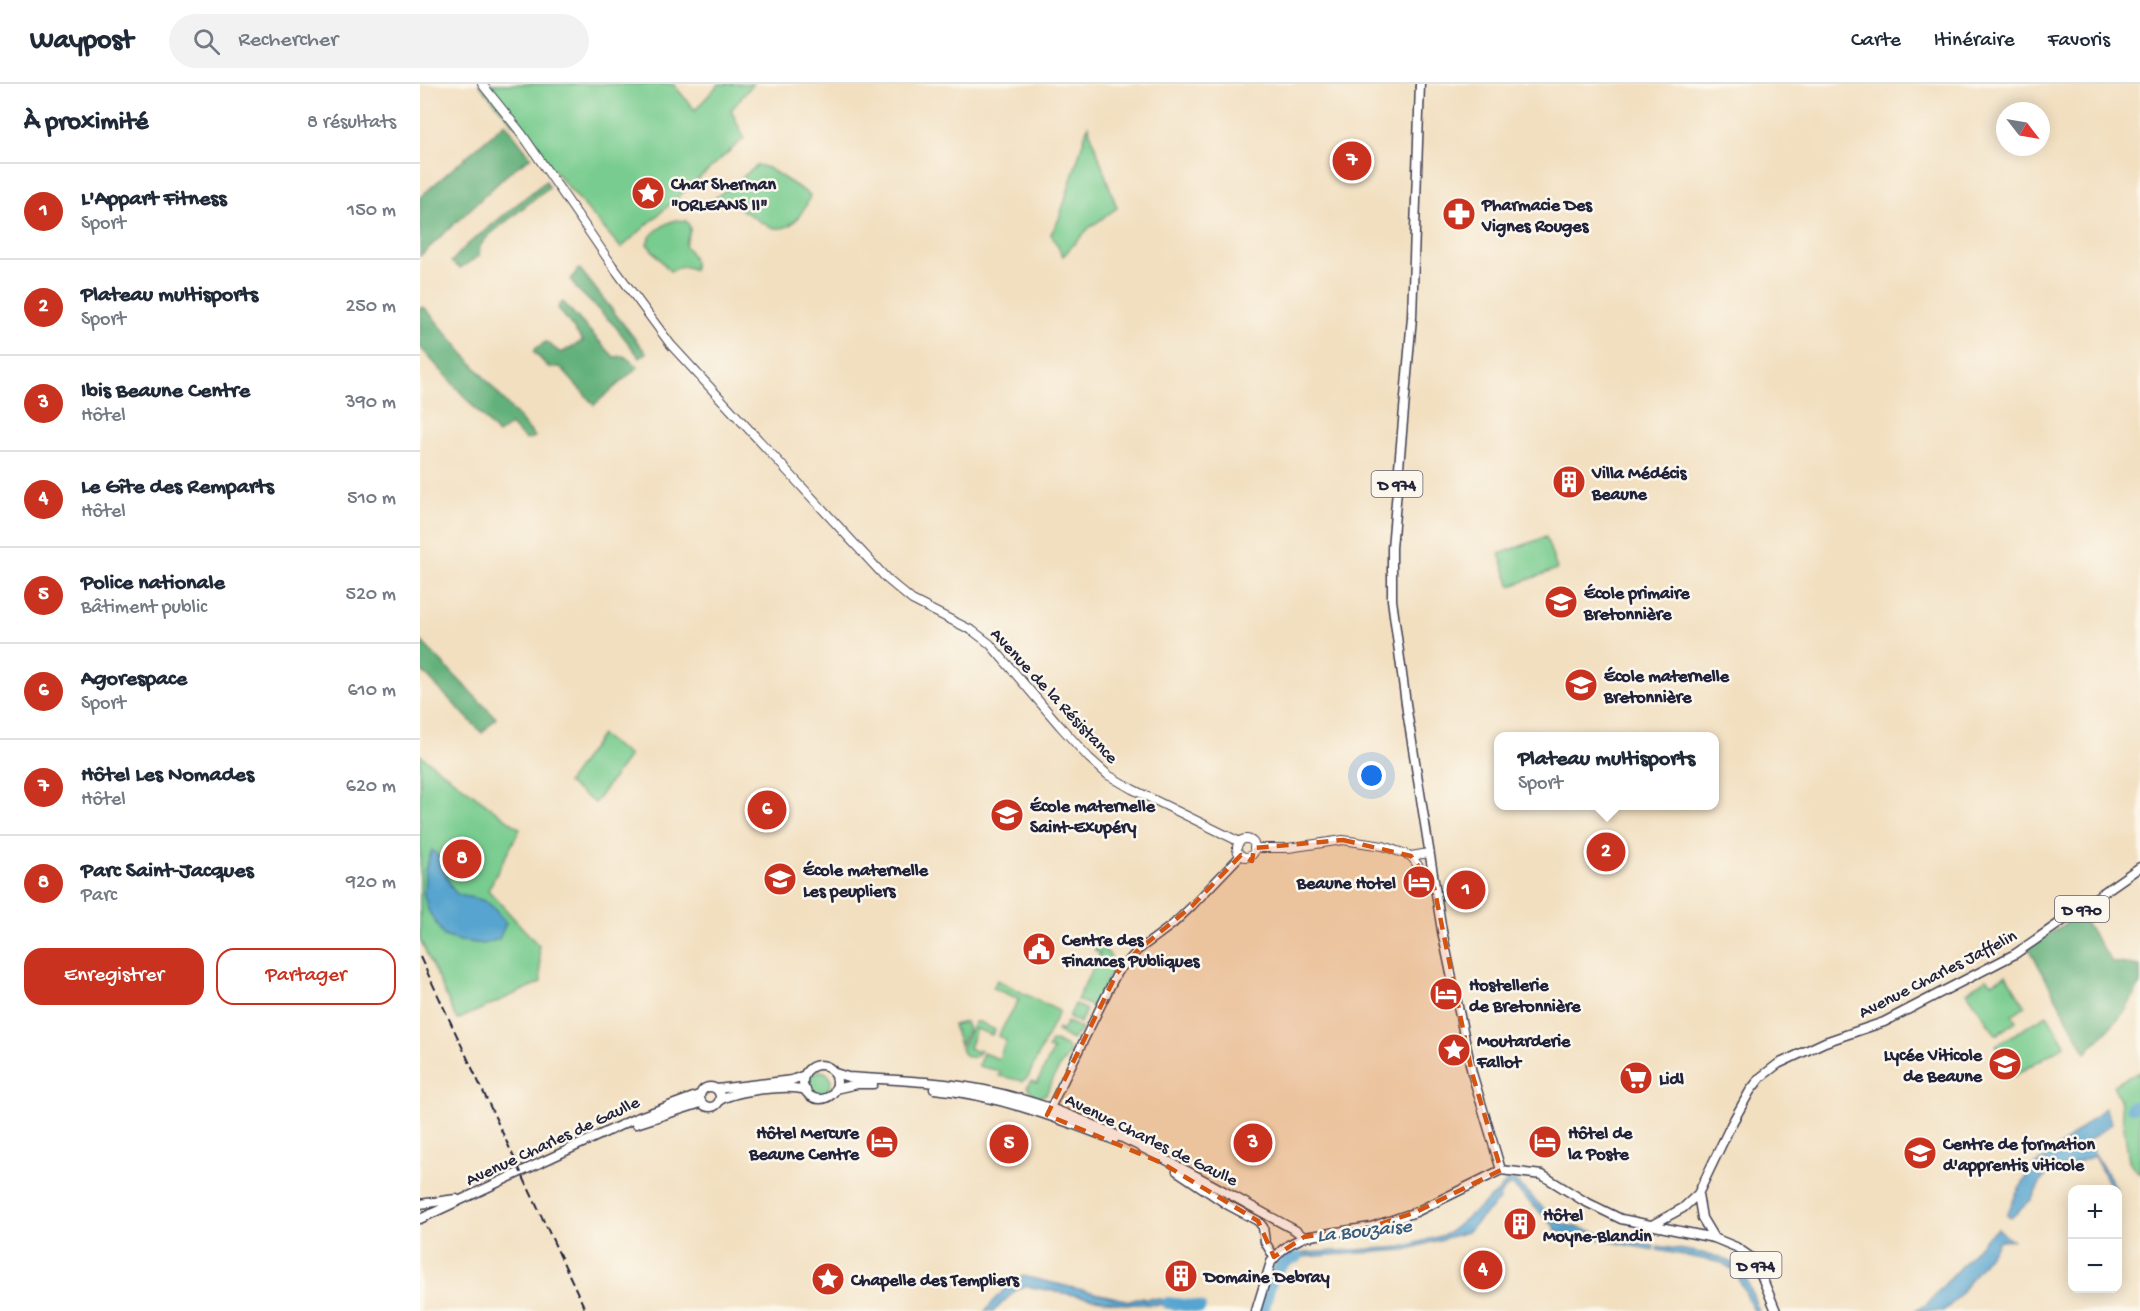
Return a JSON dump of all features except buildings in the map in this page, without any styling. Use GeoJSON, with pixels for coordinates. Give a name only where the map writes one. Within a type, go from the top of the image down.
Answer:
{"type":"FeatureCollection","features":[{"type":"Feature","properties":{"kind":"main road","name":"Avenue de la Résistance"},"geometry":{"type":"LineString","coordinates":[[482,84],[515,125],[659,330],[699,377],[898,590],[923,607],[962,626],[990,644],[1060,726],[1108,775],[1142,795],[1240,842],[1248,840],[1254,848]]}},
{"type":"Feature","properties":{"kind":"main road","name":"D 974"},"geometry":{"type":"LineString","coordinates":[[1420,84],[1412,316],[1392,541],[1392,600],[1434,887],[1472,1072],[1501,1170],[1542,1175],[1606,1213],[1628,1221],[1714,1238],[1736,1247],[1753,1260],[1764,1279],[1776,1311]]}},
{"type":"Feature","properties":{"kind":"main road","name":"Avenue de la Résistance"},"geometry":{"type":"LineString","coordinates":[[1254,848],[1288,848],[1343,840],[1383,846],[1411,856],[1429,853]]}},
{"type":"Feature","properties":{"kind":"main road"},"geometry":{"type":"LineString","coordinates":[[1240,842],[1237,848],[1240,855]]}},
{"type":"Feature","properties":{"kind":"main road","name":"Avenue de la Résistance"},"geometry":{"type":"LineString","coordinates":[[1240,855],[1250,856],[1254,848]]}},
{"type":"Feature","properties":{"kind":"main road"},"geometry":{"type":"LineString","coordinates":[[1411,856],[1434,887]]}},
{"type":"Feature","properties":{"kind":"main road","name":"Avenue Charles Jaffelin"},"geometry":{"type":"LineString","coordinates":[[1698,1194],[1750,1091],[1761,1077],[1778,1064],[1825,1041],[1884,1022],[2015,954],[2140,867]]}},
{"type":"Feature","properties":{"kind":"main road"},"geometry":{"type":"LineString","coordinates":[[818,1065],[828,1067],[835,1073],[837,1080],[830,1096],[819,1099],[811,1096],[806,1090],[805,1075],[812,1068],[818,1065]]}},
{"type":"Feature","properties":{"kind":"main road","name":"Avenue Charles de Gaulle"},"geometry":{"type":"LineString","coordinates":[[835,1073],[848,1077],[968,1087],[1106,1131],[1191,1173],[1304,1237]]}},
{"type":"Feature","properties":{"kind":"main road","name":"Avenue Charles de Gaulle"},"geometry":{"type":"LineString","coordinates":[[420,1220],[498,1190],[637,1124],[700,1099],[707,1087],[717,1089],[792,1080],[805,1075]]}},
{"type":"Feature","properties":{"kind":"main road","name":"Avenue Charles de Gaulle"},"geometry":{"type":"LineString","coordinates":[[835,1089],[867,1084],[945,1090],[1048,1111],[1162,1163],[1261,1224],[1265,1242],[1274,1257]]}},
{"type":"Feature","properties":{"kind":"main road","name":"Avenue Charles de Gaulle"},"geometry":{"type":"LineString","coordinates":[[700,1099],[707,1107],[712,1107],[720,1100],[730,1096],[792,1087],[806,1090]]}},
{"type":"Feature","properties":{"kind":"main road"},"geometry":{"type":"LineString","coordinates":[[717,1089],[720,1100]]}},
{"type":"Feature","properties":{"kind":"main road","name":"Avenue Charles de Gaulle"},"geometry":{"type":"LineString","coordinates":[[420,1220],[634,1119],[700,1099]]}},
{"type":"Feature","properties":{"kind":"main road"},"geometry":{"type":"LineString","coordinates":[[1256,1311],[1274,1257],[1290,1244],[1304,1237],[1371,1227],[1416,1212],[1501,1170]]}},
{"type":"Feature","properties":{"kind":"main road"},"geometry":{"type":"LineString","coordinates":[[1650,1226],[1683,1208],[1698,1194]]}},
{"type":"Feature","properties":{"kind":"main road"},"geometry":{"type":"LineString","coordinates":[[1698,1194],[1702,1218],[1714,1238]]}},
{"type":"Feature","properties":{"kind":"main road"},"geometry":{"type":"LineString","coordinates":[[420,1204],[468,1198]]}},
{"type":"Feature","properties":{"kind":"street"},"geometry":{"type":"LineString","coordinates":[[1048,1111],[1117,973],[1137,951],[1179,919],[1240,855]]}},
{"type":"Feature","properties":{"kind":"highlighted area"},"geometry":{"type":"Polygon","coordinates":[[[1343,840],[1411,856],[1434,887],[1472,1073],[1501,1170],[1416,1212],[1371,1227],[1304,1237],[1274,1257],[1258,1221],[1162,1163],[1047,1115],[1117,973],[1137,951],[1192,906],[1241,855],[1252,861],[1254,848],[1343,840]]]}},
{"type":"Feature","properties":{"kind":"green space"},"geometry":{"type":"Polygon","coordinates":[[[479,84],[673,84],[695,110],[719,84],[753,84],[731,110],[744,138],[621,248],[479,84]]]}},
{"type":"Feature","properties":{"kind":"green space"},"geometry":{"type":"Polygon","coordinates":[[[505,123],[531,157],[511,171],[420,256],[420,197],[505,123]]]}},
{"type":"Feature","properties":{"kind":"green space"},"geometry":{"type":"Polygon","coordinates":[[[1088,126],[1117,208],[1089,228],[1063,256],[1051,234],[1059,219],[1088,126]]]}},
{"type":"Feature","properties":{"kind":"green space"},"geometry":{"type":"Polygon","coordinates":[[[758,165],[768,168],[810,195],[809,201],[791,225],[773,228],[729,203],[710,202],[758,165]]]}},
{"type":"Feature","properties":{"kind":"green space"},"geometry":{"type":"Polygon","coordinates":[[[546,181],[549,187],[488,236],[480,246],[479,256],[460,268],[451,262],[467,245],[546,181]]]}},
{"type":"Feature","properties":{"kind":"green space"},"geometry":{"type":"Polygon","coordinates":[[[676,220],[686,221],[689,225],[685,246],[693,257],[693,270],[679,267],[670,271],[647,244],[654,232],[676,220]]]}},
{"type":"Feature","properties":{"kind":"green space"},"geometry":{"type":"Polygon","coordinates":[[[580,269],[646,353],[640,358],[615,326],[576,288],[571,280],[580,269]]]}},
{"type":"Feature","properties":{"kind":"green space"},"geometry":{"type":"Polygon","coordinates":[[[563,302],[614,357],[624,356],[638,367],[594,405],[560,367],[549,368],[534,352],[546,342],[561,353],[583,341],[558,308],[563,302]]]}},
{"type":"Feature","properties":{"kind":"green space"},"geometry":{"type":"Polygon","coordinates":[[[420,307],[425,308],[535,437],[526,440],[510,425],[498,434],[420,347],[420,307]]]}},
{"type":"Feature","properties":{"kind":"green space"},"geometry":{"type":"Polygon","coordinates":[[[1546,537],[1557,569],[1511,586],[1499,554],[1546,537]]]}},
{"type":"Feature","properties":{"kind":"green space"},"geometry":{"type":"Polygon","coordinates":[[[420,640],[496,718],[482,733],[420,669],[420,640]]]}},
{"type":"Feature","properties":{"kind":"green space"},"geometry":{"type":"Polygon","coordinates":[[[601,735],[629,756],[595,803],[567,783],[601,735]]]}},
{"type":"Feature","properties":{"kind":"green space"},"geometry":{"type":"Polygon","coordinates":[[[420,755],[520,829],[488,890],[539,946],[541,982],[457,1020],[420,939],[420,755]]]}},
{"type":"Feature","properties":{"kind":"green space"},"geometry":{"type":"Polygon","coordinates":[[[777,800],[781,813],[757,820],[753,808],[777,800]]]}},
{"type":"Feature","properties":{"kind":"green space"},"geometry":{"type":"Polygon","coordinates":[[[1608,840],[1615,859],[1605,863],[1598,844],[1608,840]]]}},
{"type":"Feature","properties":{"kind":"green space"},"geometry":{"type":"Polygon","coordinates":[[[2079,914],[2112,962],[2140,966],[2140,984],[2125,1011],[2086,1053],[2029,948],[2079,914]]]}},
{"type":"Feature","properties":{"kind":"green space"},"geometry":{"type":"Polygon","coordinates":[[[1092,941],[1110,955],[1113,964],[1113,969],[1093,1007],[1077,1000],[1100,953],[1095,951],[1092,941]]]}},
{"type":"Feature","properties":{"kind":"green space"},"geometry":{"type":"Polygon","coordinates":[[[2006,975],[2025,1006],[2012,1015],[2016,1021],[1996,1035],[1967,992],[1987,978],[1992,983],[2006,975]]]}},
{"type":"Feature","properties":{"kind":"green space"},"geometry":{"type":"Polygon","coordinates":[[[997,980],[1059,1011],[1028,1077],[1023,1081],[999,1076],[1000,1071],[978,1066],[983,1053],[999,1059],[1006,1040],[998,1036],[1019,999],[993,988],[997,980]]]}},
{"type":"Feature","properties":{"kind":"green space"},"geometry":{"type":"Polygon","coordinates":[[[1075,1004],[1086,1010],[1080,1023],[1069,1017],[1075,1004]]]}},
{"type":"Feature","properties":{"kind":"green space"},"geometry":{"type":"Polygon","coordinates":[[[2047,1015],[2065,1045],[2014,1076],[1996,1045],[2047,1015]]]}},
{"type":"Feature","properties":{"kind":"green space"},"geometry":{"type":"Polygon","coordinates":[[[965,1022],[968,1030],[960,1045],[953,1025],[965,1022]]]}},
{"type":"Feature","properties":{"kind":"green space"},"geometry":{"type":"Polygon","coordinates":[[[975,1022],[980,1022],[995,1030],[992,1035],[976,1029],[969,1048],[977,1052],[981,1050],[976,1056],[967,1057],[961,1048],[975,1022]]]}},
{"type":"Feature","properties":{"kind":"green space"},"geometry":{"type":"Polygon","coordinates":[[[1067,1022],[1082,1029],[1072,1040],[1057,1031],[1058,1029],[1062,1031],[1067,1022]]]}},
{"type":"Feature","properties":{"kind":"green space"},"geometry":{"type":"Polygon","coordinates":[[[1055,1041],[1069,1048],[1069,1054],[1060,1066],[1046,1094],[1037,1098],[1027,1087],[1032,1081],[1037,1083],[1053,1050],[1048,1048],[1051,1042],[1055,1041]]]}},
{"type":"Feature","properties":{"kind":"green space"},"geometry":{"type":"Polygon","coordinates":[[[820,1071],[828,1074],[831,1082],[828,1090],[820,1093],[812,1090],[809,1082],[812,1074],[820,1071]]]}},
{"type":"Feature","properties":{"kind":"green space"},"geometry":{"type":"Polygon","coordinates":[[[2140,1071],[2140,1174],[2129,1162],[2120,1100],[2113,1085],[2140,1071]]]}},
{"type":"Feature","properties":{"kind":"water"},"geometry":{"type":"Polygon","coordinates":[[[432,850],[440,859],[455,892],[489,904],[506,923],[499,939],[484,944],[444,936],[428,910],[424,895],[425,870],[432,850]]]}},
{"type":"Feature","properties":{"kind":"water"},"geometry":{"type":"Polygon","coordinates":[[[2105,1108],[2112,1123],[2083,1145],[2089,1144],[2114,1185],[2109,1185],[2094,1156],[2052,1170],[2041,1181],[2032,1199],[2011,1218],[2007,1215],[2016,1194],[2034,1165],[2105,1108]]]}},
{"type":"Feature","properties":{"kind":"water"},"geometry":{"type":"Polygon","coordinates":[[[1513,1180],[1552,1217],[1563,1224],[1654,1246],[1653,1250],[1556,1231],[1555,1227],[1513,1186],[1507,1187],[1499,1196],[1500,1199],[1467,1232],[1405,1250],[1302,1257],[1284,1264],[1281,1262],[1292,1255],[1303,1253],[1402,1247],[1447,1234],[1498,1192],[1507,1181],[1513,1180]]]}},
{"type":"Feature","properties":{"kind":"water"},"geometry":{"type":"Polygon","coordinates":[[[1998,1228],[2012,1240],[2000,1240],[1954,1302],[1943,1311],[1915,1311],[1926,1305],[1986,1238],[1998,1228]]]}},
{"type":"Feature","properties":{"kind":"water"},"geometry":{"type":"Polygon","coordinates":[[[1658,1246],[1712,1256],[1732,1263],[1746,1278],[1759,1311],[1754,1311],[1735,1271],[1722,1263],[1657,1250],[1658,1246]]]}},
{"type":"Feature","properties":{"kind":"water"},"geometry":{"type":"Polygon","coordinates":[[[1023,1276],[1130,1301],[1143,1297],[1144,1300],[1149,1298],[1183,1302],[1185,1305],[1123,1304],[1025,1286],[1016,1290],[994,1311],[985,1311],[1011,1282],[1023,1276]]]}},
{"type":"Feature","properties":{"kind":"waterway"},"geometry":{"type":"LineString","coordinates":[[2132,1107],[2140,1106]]}},
{"type":"Feature","properties":{"kind":"waterway","name":"La Bouzaise"},"geometry":{"type":"LineString","coordinates":[[1263,1311],[1277,1271],[1288,1260],[1297,1257]]}},
{"type":"Feature","properties":{"kind":"waterway","name":"La Bouzaise"},"geometry":{"type":"LineString","coordinates":[[1168,1303],[1200,1307]]}},
{"type":"Feature","properties":{"kind":"railway"},"geometry":{"type":"LineString","coordinates":[[420,957],[586,1311]]}},
{"type":"Feature","properties":{"kind":"place","name":"Hôtel Les Nomades"},"geometry":{"type":"Point","coordinates":[1352,161]}},
{"type":"Feature","properties":{"kind":"place","name":"Char Sherman \"ORLEANS II\""},"geometry":{"type":"Point","coordinates":[648,193]}},
{"type":"Feature","properties":{"kind":"place","name":"Pharmacie Des Vignes Rouges"},"geometry":{"type":"Point","coordinates":[1459,214]}},
{"type":"Feature","properties":{"kind":"place","name":"Villa Médécis Beaune"},"geometry":{"type":"Point","coordinates":[1569,482]}},
{"type":"Feature","properties":{"kind":"place","name":"École primaire Bretonnière"},"geometry":{"type":"Point","coordinates":[1561,602]}},
{"type":"Feature","properties":{"kind":"place","name":"École maternelle Bretonnière"},"geometry":{"type":"Point","coordinates":[1581,685]}},
{"type":"Feature","properties":{"kind":"place","name":"Agorespace"},"geometry":{"type":"Point","coordinates":[767,810]}},
{"type":"Feature","properties":{"kind":"place","name":"École maternelle Saint-Exupéry"},"geometry":{"type":"Point","coordinates":[1007,815]}},
{"type":"Feature","properties":{"kind":"place","name":"Plateau multisports"},"geometry":{"type":"Point","coordinates":[1606,852]}},
{"type":"Feature","properties":{"kind":"place","name":"Parc Saint-Jacques"},"geometry":{"type":"Point","coordinates":[462,859]}},
{"type":"Feature","properties":{"kind":"place","name":"École maternelle Les peupliers"},"geometry":{"type":"Point","coordinates":[780,879]}},
{"type":"Feature","properties":{"kind":"place","name":"Beaune Hotel"},"geometry":{"type":"Point","coordinates":[1419,882]}},
{"type":"Feature","properties":{"kind":"place","name":"L'Appart Fitness"},"geometry":{"type":"Point","coordinates":[1466,890]}},
{"type":"Feature","properties":{"kind":"place","name":"Centre des Finances Publiques"},"geometry":{"type":"Point","coordinates":[1039,949]}},
{"type":"Feature","properties":{"kind":"place","name":"Hostellerie de Bretonnière"},"geometry":{"type":"Point","coordinates":[1446,994]}},
{"type":"Feature","properties":{"kind":"place","name":"Moutarderie Fallot"},"geometry":{"type":"Point","coordinates":[1454,1050]}},
{"type":"Feature","properties":{"kind":"place","name":"Lycée Viticole de Beaune"},"geometry":{"type":"Point","coordinates":[2005,1064]}},
{"type":"Feature","properties":{"kind":"place","name":"Lidl"},"geometry":{"type":"Point","coordinates":[1636,1078]}},
{"type":"Feature","properties":{"kind":"place","name":"Hôtel Mercure Beaune Centre"},"geometry":{"type":"Point","coordinates":[882,1142]}},
{"type":"Feature","properties":{"kind":"place","name":"Hôtel de la Poste"},"geometry":{"type":"Point","coordinates":[1545,1142]}},
{"type":"Feature","properties":{"kind":"place","name":"Ibis Beaune Centre"},"geometry":{"type":"Point","coordinates":[1253,1143]}},
{"type":"Feature","properties":{"kind":"place","name":"Police nationale"},"geometry":{"type":"Point","coordinates":[1009,1144]}},
{"type":"Feature","properties":{"kind":"place","name":"Centre de formation d'apprentis viticole"},"geometry":{"type":"Point","coordinates":[1920,1153]}},
{"type":"Feature","properties":{"kind":"place","name":"Hôtel Moyne-Blandin"},"geometry":{"type":"Point","coordinates":[1520,1224]}},
{"type":"Feature","properties":{"kind":"place","name":"Le Gîte des Remparts"},"geometry":{"type":"Point","coordinates":[1483,1270]}},
{"type":"Feature","properties":{"kind":"place","name":"Domaine Debray"},"geometry":{"type":"Point","coordinates":[1181,1276]}},
{"type":"Feature","properties":{"kind":"place","name":"Chapelle des Templiers"},"geometry":{"type":"Point","coordinates":[828,1279]}}]}
